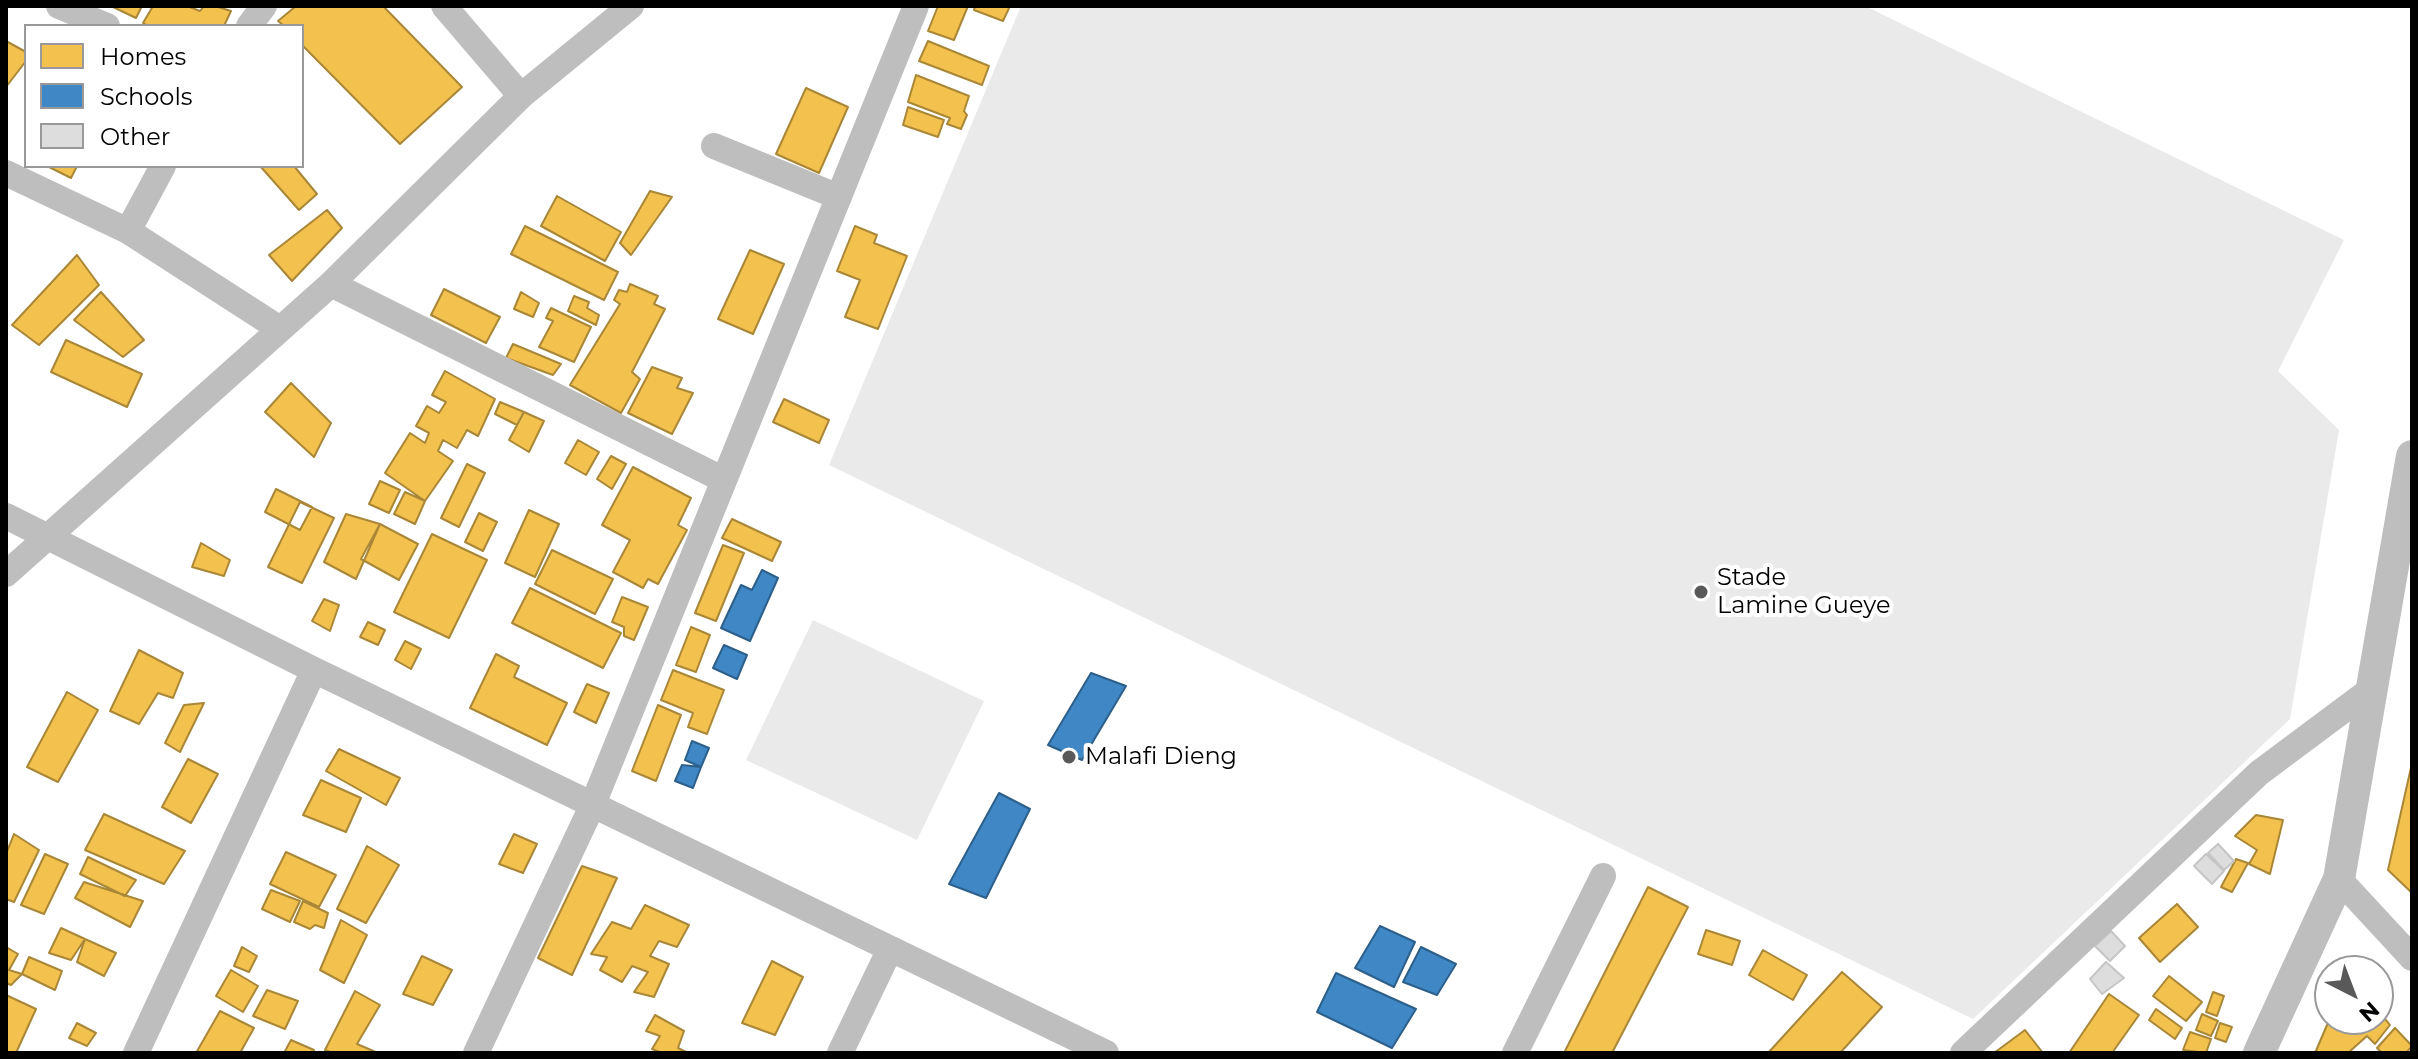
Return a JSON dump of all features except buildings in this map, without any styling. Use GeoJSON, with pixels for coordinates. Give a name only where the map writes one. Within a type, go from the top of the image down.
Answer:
{"type":"FeatureCollection","features":[{"type":"Feature","properties":{"kind":"street"},"geometry":{"type":"LineString","coordinates":[[59,6],[102,24]]}},
{"type":"Feature","properties":{"kind":"street"},"geometry":{"type":"LineString","coordinates":[[250,24],[264,6]]}},
{"type":"Feature","properties":{"kind":"street"},"geometry":{"type":"LineString","coordinates":[[444,6],[521,96]]}},
{"type":"Feature","properties":{"kind":"street"},"geometry":{"type":"LineString","coordinates":[[6,574],[331,284],[521,96],[631,6]]}},
{"type":"Feature","properties":{"kind":"street"},"geometry":{"type":"LineString","coordinates":[[476,1053],[593,804],[916,6]]}},
{"type":"Feature","properties":{"kind":"street"},"geometry":{"type":"LineString","coordinates":[[714,146],[839,197]]}},
{"type":"Feature","properties":{"kind":"street"},"geometry":{"type":"LineString","coordinates":[[128,231],[162,168]]}},
{"type":"Feature","properties":{"kind":"street"},"geometry":{"type":"LineString","coordinates":[[6,173],[128,231],[280,329]]}},
{"type":"Feature","properties":{"kind":"street"},"geometry":{"type":"LineString","coordinates":[[331,284],[724,480]]}},
{"type":"Feature","properties":{"kind":"street"},"geometry":{"type":"LineString","coordinates":[[2259,1053],[2339,879],[2412,456]]}},
{"type":"Feature","properties":{"kind":"street"},"geometry":{"type":"LineString","coordinates":[[6,516],[314,670],[1106,1053]]}},
{"type":"Feature","properties":{"kind":"street"},"geometry":{"type":"LineString","coordinates":[[136,1053],[314,670]]}},
{"type":"Feature","properties":{"kind":"street"},"geometry":{"type":"LineString","coordinates":[[1963,1053],[2259,773],[2373,688]]}},
{"type":"Feature","properties":{"kind":"street"},"geometry":{"type":"LineString","coordinates":[[1515,1053],[1603,876]]}},
{"type":"Feature","properties":{"kind":"street"},"geometry":{"type":"LineString","coordinates":[[2339,879],[2412,958]]}},
{"type":"Feature","properties":{"kind":"street"},"geometry":{"type":"LineString","coordinates":[[840,1053],[890,949]]}},
{"type":"Feature","properties":{"kind":"shaded area","name":"Stade Lamine Gueye"},"geometry":{"type":"Polygon","coordinates":[[[1021,6],[1865,6],[2344,240],[2278,371],[2339,430],[2290,719],[1973,1019],[829,465],[1021,6]]]}},
{"type":"Feature","properties":{"kind":"shaded area"},"geometry":{"type":"Polygon","coordinates":[[[813,620],[984,701],[917,840],[746,760],[813,620]]]}},
{"type":"Feature","properties":{"kind":"place","name":"Stade Lamine Gueye"},"geometry":{"type":"Point","coordinates":[1701,592]}},
{"type":"Feature","properties":{"kind":"place","name":"Malafi Dieng"},"geometry":{"type":"Point","coordinates":[1069,757]}}]}
